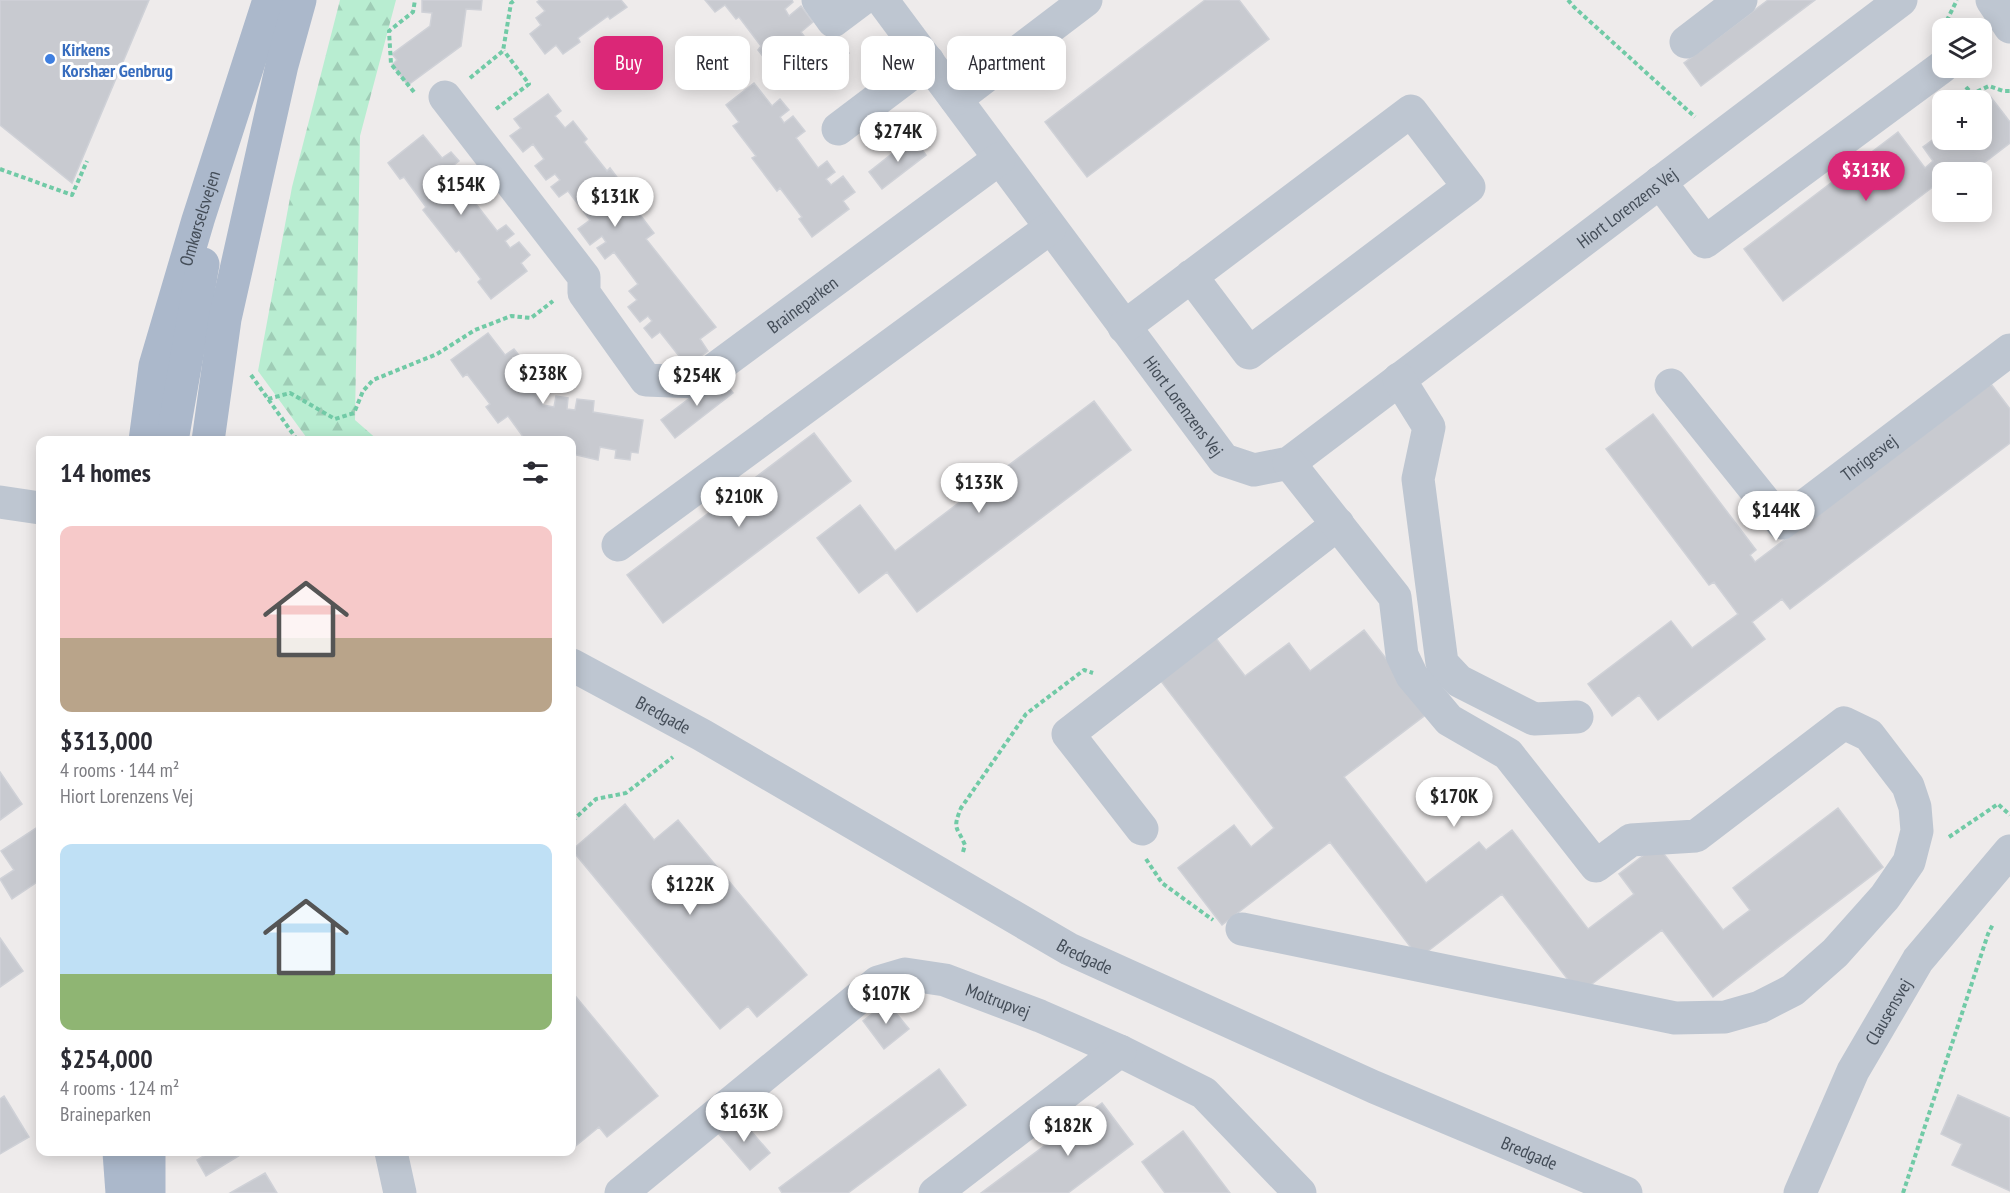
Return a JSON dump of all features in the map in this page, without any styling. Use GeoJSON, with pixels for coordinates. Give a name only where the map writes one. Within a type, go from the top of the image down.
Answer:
{"type":"FeatureCollection","features":[{"type":"Feature","properties":{"kind":"main road","name":"Omkørselsvejen"},"geometry":{"type":"LineString","coordinates":[[146,436],[155,366],[205,196],[269,0]]}},
{"type":"Feature","properties":{"kind":"main road"},"geometry":{"type":"LineString","coordinates":[[209,436],[225,319],[282,65],[300,0]]}},
{"type":"Feature","properties":{"kind":"main road"},"geometry":{"type":"LineString","coordinates":[[173,436],[203,270],[205,196]]}},
{"type":"Feature","properties":{"kind":"main road"},"geometry":{"type":"LineString","coordinates":[[119,1156],[122,1193]]}},
{"type":"Feature","properties":{"kind":"main road"},"geometry":{"type":"LineString","coordinates":[[149,1156],[149,1193]]}},
{"type":"Feature","properties":{"kind":"street"},"geometry":{"type":"LineString","coordinates":[[818,0],[833,21],[861,0]]}},
{"type":"Feature","properties":{"kind":"street"},"geometry":{"type":"LineString","coordinates":[[882,0],[909,36]]}},
{"type":"Feature","properties":{"kind":"street"},"geometry":{"type":"LineString","coordinates":[[956,99],[1086,0]]}},
{"type":"Feature","properties":{"kind":"street"},"geometry":{"type":"LineString","coordinates":[[1686,42],[1742,0]]}},
{"type":"Feature","properties":{"kind":"street","name":"Hiort Lorenzens Vej"},"geometry":{"type":"LineString","coordinates":[[1050,228],[1224,460],[1254,470],[1289,463],[1901,0]]}},
{"type":"Feature","properties":{"kind":"street"},"geometry":{"type":"LineString","coordinates":[[1992,0],[2010,27]]}},
{"type":"Feature","properties":{"kind":"street"},"geometry":{"type":"LineString","coordinates":[[618,545],[1050,228],[935,71]]}},
{"type":"Feature","properties":{"kind":"street"},"geometry":{"type":"LineString","coordinates":[[1660,182],[1705,242],[1951,78]]}},
{"type":"Feature","properties":{"kind":"street"},"geometry":{"type":"LineString","coordinates":[[838,129],[890,90]]}},
{"type":"Feature","properties":{"kind":"street","name":"Braineparken"},"geometry":{"type":"LineString","coordinates":[[445,98],[584,277],[584,293],[646,380],[697,382],[999,159]]}},
{"type":"Feature","properties":{"kind":"street"},"geometry":{"type":"LineString","coordinates":[[1124,327],[1191,276],[1411,111],[1469,188],[1249,353],[1191,276]]}},
{"type":"Feature","properties":{"kind":"street","name":"Thrigesvej"},"geometry":{"type":"LineString","coordinates":[[1671,385],[1782,523],[2010,350]]}},
{"type":"Feature","properties":{"kind":"street"},"geometry":{"type":"LineString","coordinates":[[1399,379],[1429,427],[1418,479],[1442,663],[1459,681],[1534,719],[1577,717]]}},
{"type":"Feature","properties":{"kind":"street"},"geometry":{"type":"LineString","coordinates":[[1242,928],[1675,1018],[1725,1017],[1760,1007],[1793,990],[1835,953],[1885,897],[1909,862],[1917,831],[1915,807],[1908,786],[1869,735],[1844,723],[1696,836],[1631,840],[1596,866],[1508,754],[1449,720],[1412,676],[1402,655],[1395,597],[1289,463]]}},
{"type":"Feature","properties":{"kind":"street"},"geometry":{"type":"LineString","coordinates":[[0,502],[36,507]]}},
{"type":"Feature","properties":{"kind":"street"},"geometry":{"type":"LineString","coordinates":[[1142,829],[1068,734],[1338,524]]}},
{"type":"Feature","properties":{"kind":"street","name":"Bredgade"},"geometry":{"type":"LineString","coordinates":[[576,667],[702,735],[1069,949],[1374,1087],[1626,1193]]}},
{"type":"Feature","properties":{"kind":"street","name":"Clausensvej"},"geometry":{"type":"LineString","coordinates":[[1800,1193],[1853,1071],[1918,960],[2010,851]]}},
{"type":"Feature","properties":{"kind":"street","name":"Moltrupvej"},"geometry":{"type":"LineString","coordinates":[[621,1193],[878,982],[905,974],[945,980],[1040,1016],[1120,1051],[1204,1093],[1300,1193]]}},
{"type":"Feature","properties":{"kind":"street"},"geometry":{"type":"LineString","coordinates":[[935,1193],[1120,1051]]}},
{"type":"Feature","properties":{"kind":"street"},"geometry":{"type":"LineString","coordinates":[[393,1156],[400,1193]]}},
{"type":"Feature","properties":{"kind":"path"},"geometry":{"type":"LineString","coordinates":[[416,0],[413,12],[389,31],[391,64],[411,90],[427,104],[445,98],[503,51],[511,3],[515,0]]}},
{"type":"Feature","properties":{"kind":"path"},"geometry":{"type":"LineString","coordinates":[[1568,0],[1718,138]]}},
{"type":"Feature","properties":{"kind":"path"},"geometry":{"type":"LineString","coordinates":[[470,129],[529,84],[503,51]]}},
{"type":"Feature","properties":{"kind":"path"},"geometry":{"type":"LineString","coordinates":[[1956,78],[1972,94],[1989,86],[2010,92]]}},
{"type":"Feature","properties":{"kind":"path"},"geometry":{"type":"LineString","coordinates":[[0,169],[72,195],[87,161]]}},
{"type":"Feature","properties":{"kind":"path"},"geometry":{"type":"LineString","coordinates":[[268,399],[290,393],[335,419],[354,413],[363,391],[373,380],[437,354],[476,330],[511,316],[531,318],[584,277]]}},
{"type":"Feature","properties":{"kind":"path"},"geometry":{"type":"LineString","coordinates":[[246,369],[294,436]]}},
{"type":"Feature","properties":{"kind":"path"},"geometry":{"type":"LineString","coordinates":[[949,879],[962,856],[965,845],[957,832],[956,821],[961,808],[1026,714],[1084,670],[1130,686]]}},
{"type":"Feature","properties":{"kind":"path"},"geometry":{"type":"LineString","coordinates":[[576,816],[596,799],[626,794],[702,735]]}},
{"type":"Feature","properties":{"kind":"path"},"geometry":{"type":"LineString","coordinates":[[1142,829],[1138,849],[1162,883],[1222,926],[1242,928]]}},
{"type":"Feature","properties":{"kind":"path"},"geometry":{"type":"LineString","coordinates":[[1903,1193],[1988,934],[1999,914]]}},
{"type":"Feature","properties":{"kind":"green space"},"geometry":{"type":"Polygon","coordinates":[[[340,0],[396,0],[360,136],[355,420],[373,436],[305,436],[258,371],[292,187],[340,0]]]}},
{"type":"Feature","properties":{"kind":"building"},"geometry":{"type":"Polygon","coordinates":[[[0,0],[149,0],[72,183],[0,125],[0,0]]]}},
{"type":"Feature","properties":{"kind":"building"},"geometry":{"type":"Polygon","coordinates":[[[422,0],[482,0],[481,10],[466,9],[461,46],[408,85],[392,65],[397,60],[392,54],[430,26],[432,13],[422,12],[422,0]]]}},
{"type":"Feature","properties":{"kind":"building"},"geometry":{"type":"Polygon","coordinates":[[[540,0],[621,0],[627,7],[610,19],[608,16],[578,38],[580,42],[563,54],[556,45],[545,54],[530,34],[541,25],[536,18],[545,11],[537,2],[540,0]]]}},
{"type":"Feature","properties":{"kind":"building"},"geometry":{"type":"Polygon","coordinates":[[[705,0],[792,0],[793,2],[785,9],[789,16],[801,6],[813,22],[801,32],[804,36],[762,36],[762,55],[758,50],[761,46],[739,17],[736,19],[725,5],[715,12],[705,0]]]}},
{"type":"Feature","properties":{"kind":"building"},"geometry":{"type":"Polygon","coordinates":[[[1205,0],[1239,0],[1269,39],[1087,177],[1045,122],[1205,0]]]}},
{"type":"Feature","properties":{"kind":"building"},"geometry":{"type":"Polygon","coordinates":[[[1768,0],[1815,0],[1701,86],[1684,63],[1768,0]]]}},
{"type":"Feature","properties":{"kind":"building"},"geometry":{"type":"Polygon","coordinates":[[[754,83],[772,106],[780,99],[789,110],[780,117],[784,123],[793,116],[805,131],[796,138],[818,168],[827,161],[835,172],[826,179],[831,185],[843,176],[855,192],[843,201],[849,209],[812,237],[799,219],[802,217],[780,188],[777,191],[752,158],[756,156],[733,126],[739,122],[726,105],[745,90],[750,90],[750,86],[754,83]]]}},
{"type":"Feature","properties":{"kind":"building"},"geometry":{"type":"Polygon","coordinates":[[[548,94],[561,111],[555,116],[565,128],[573,121],[587,139],[584,142],[607,171],[610,168],[635,201],[631,203],[654,233],[646,239],[716,327],[700,339],[708,351],[687,366],[660,332],[652,338],[644,328],[652,321],[648,316],[640,322],[628,307],[637,300],[629,291],[638,284],[614,252],[605,259],[597,248],[606,242],[602,236],[590,245],[578,229],[590,220],[568,191],[559,197],[551,187],[560,180],[555,174],[546,180],[535,166],[544,159],[533,144],[523,152],[510,136],[521,128],[514,119],[548,94]]]}},
{"type":"Feature","properties":{"kind":"building"},"geometry":{"type":"Polygon","coordinates":[[[1992,99],[2010,122],[2010,143],[1985,162],[1932,162],[1932,188],[1783,301],[1744,249],[1898,132],[1925,168],[1933,161],[1923,147],[1932,140],[1932,150],[1992,150],[1992,99]]]}},
{"type":"Feature","properties":{"kind":"building"},"geometry":{"type":"Polygon","coordinates":[[[423,135],[442,158],[451,152],[459,161],[449,169],[454,175],[463,168],[474,182],[465,190],[497,231],[506,225],[514,234],[505,241],[510,248],[519,242],[530,255],[521,263],[527,271],[491,299],[478,282],[481,279],[459,250],[456,252],[423,210],[426,207],[404,177],[400,179],[388,163],[423,135]]]}},
{"type":"Feature","properties":{"kind":"building"},"geometry":{"type":"Polygon","coordinates":[[[913,137],[926,155],[882,189],[869,172],[913,137]]]}},
{"type":"Feature","properties":{"kind":"building"},"geometry":{"type":"Polygon","coordinates":[[[488,333],[505,355],[514,349],[522,359],[513,366],[518,372],[531,363],[541,378],[530,387],[543,405],[554,407],[556,396],[568,398],[567,409],[575,410],[577,399],[594,401],[593,412],[643,420],[638,453],[631,452],[630,460],[615,458],[616,450],[600,447],[598,460],[576,455],[576,436],[523,436],[508,416],[498,423],[486,407],[490,404],[467,374],[463,377],[451,360],[488,333]]]}},
{"type":"Feature","properties":{"kind":"building"},"geometry":{"type":"Polygon","coordinates":[[[719,376],[733,393],[675,438],[661,420],[719,376]]]}},
{"type":"Feature","properties":{"kind":"building"},"geometry":{"type":"Polygon","coordinates":[[[1991,384],[2010,409],[2010,443],[1790,609],[1782,599],[1752,622],[1765,639],[1658,720],[1639,695],[1612,716],[1588,684],[1671,621],[1692,648],[1738,614],[1714,582],[1709,585],[1606,449],[1653,414],[1756,550],[1750,555],[1755,562],[1991,384]]]}},
{"type":"Feature","properties":{"kind":"building"},"geometry":{"type":"Polygon","coordinates":[[[1094,401],[1131,450],[917,612],[887,572],[859,593],[817,538],[860,505],[895,551],[1094,401]]]}},
{"type":"Feature","properties":{"kind":"building"},"geometry":{"type":"Polygon","coordinates":[[[814,433],[851,481],[663,623],[627,575],[814,433]]]}},
{"type":"Feature","properties":{"kind":"building"},"geometry":{"type":"Polygon","coordinates":[[[1364,630],[1428,713],[1344,777],[1426,883],[1479,842],[1486,850],[1512,830],[1588,929],[1634,894],[1619,874],[1657,845],[1723,930],[1750,910],[1733,888],[1838,808],[1883,867],[1713,997],[1662,930],[1579,994],[1502,894],[1419,958],[1330,842],[1222,925],[1178,868],[1234,825],[1251,847],[1274,828],[1157,676],[1212,633],[1245,676],[1289,643],[1310,671],[1364,630]]]}},
{"type":"Feature","properties":{"kind":"building"},"geometry":{"type":"Polygon","coordinates":[[[0,772],[22,804],[0,820],[0,772]]]}},
{"type":"Feature","properties":{"kind":"building"},"geometry":{"type":"Polygon","coordinates":[[[625,804],[654,840],[678,820],[807,975],[757,1017],[748,1006],[720,1029],[576,855],[576,847],[625,804]]]}},
{"type":"Feature","properties":{"kind":"building"},"geometry":{"type":"Polygon","coordinates":[[[36,828],[36,883],[12,899],[0,879],[14,870],[1,851],[36,828]]]}},
{"type":"Feature","properties":{"kind":"building"},"geometry":{"type":"Polygon","coordinates":[[[0,938],[23,971],[0,987],[0,938]]]}},
{"type":"Feature","properties":{"kind":"building"},"geometry":{"type":"Polygon","coordinates":[[[576,997],[658,1096],[607,1137],[599,1127],[576,1146],[576,997]]]}},
{"type":"Feature","properties":{"kind":"building"},"geometry":{"type":"Polygon","coordinates":[[[887,1002],[909,1029],[884,1049],[863,1021],[887,1002]]]}},
{"type":"Feature","properties":{"kind":"building"},"geometry":{"type":"Polygon","coordinates":[[[939,1069],[966,1105],[848,1193],[782,1193],[779,1188],[939,1069]]]}},
{"type":"Feature","properties":{"kind":"building"},"geometry":{"type":"Polygon","coordinates":[[[1958,1095],[2010,1118],[2010,1191],[1952,1165],[1962,1144],[1941,1134],[1958,1095]]]}},
{"type":"Feature","properties":{"kind":"building"},"geometry":{"type":"Polygon","coordinates":[[[4,1096],[29,1137],[0,1154],[0,1099],[4,1096]]]}},
{"type":"Feature","properties":{"kind":"building"},"geometry":{"type":"Polygon","coordinates":[[[1102,1103],[1133,1144],[1068,1193],[981,1193],[1102,1103]]]}},
{"type":"Feature","properties":{"kind":"building"},"geometry":{"type":"Polygon","coordinates":[[[738,1116],[770,1153],[750,1170],[718,1133],[738,1116]]]}},
{"type":"Feature","properties":{"kind":"building"},"geometry":{"type":"Polygon","coordinates":[[[1183,1131],[1230,1193],[1165,1193],[1142,1162],[1183,1131]]]}},
{"type":"Feature","properties":{"kind":"building"},"geometry":{"type":"Polygon","coordinates":[[[204,1156],[238,1156],[206,1176],[197,1160],[204,1156]]]}},
{"type":"Feature","properties":{"kind":"building"},"geometry":{"type":"Polygon","coordinates":[[[265,1173],[277,1193],[230,1193],[265,1173]]]}},
{"type":"Feature","properties":{"kind":"place","name":"Kirkens Korshær Genbrug"},"geometry":{"type":"Point","coordinates":[50,59]}}]}
